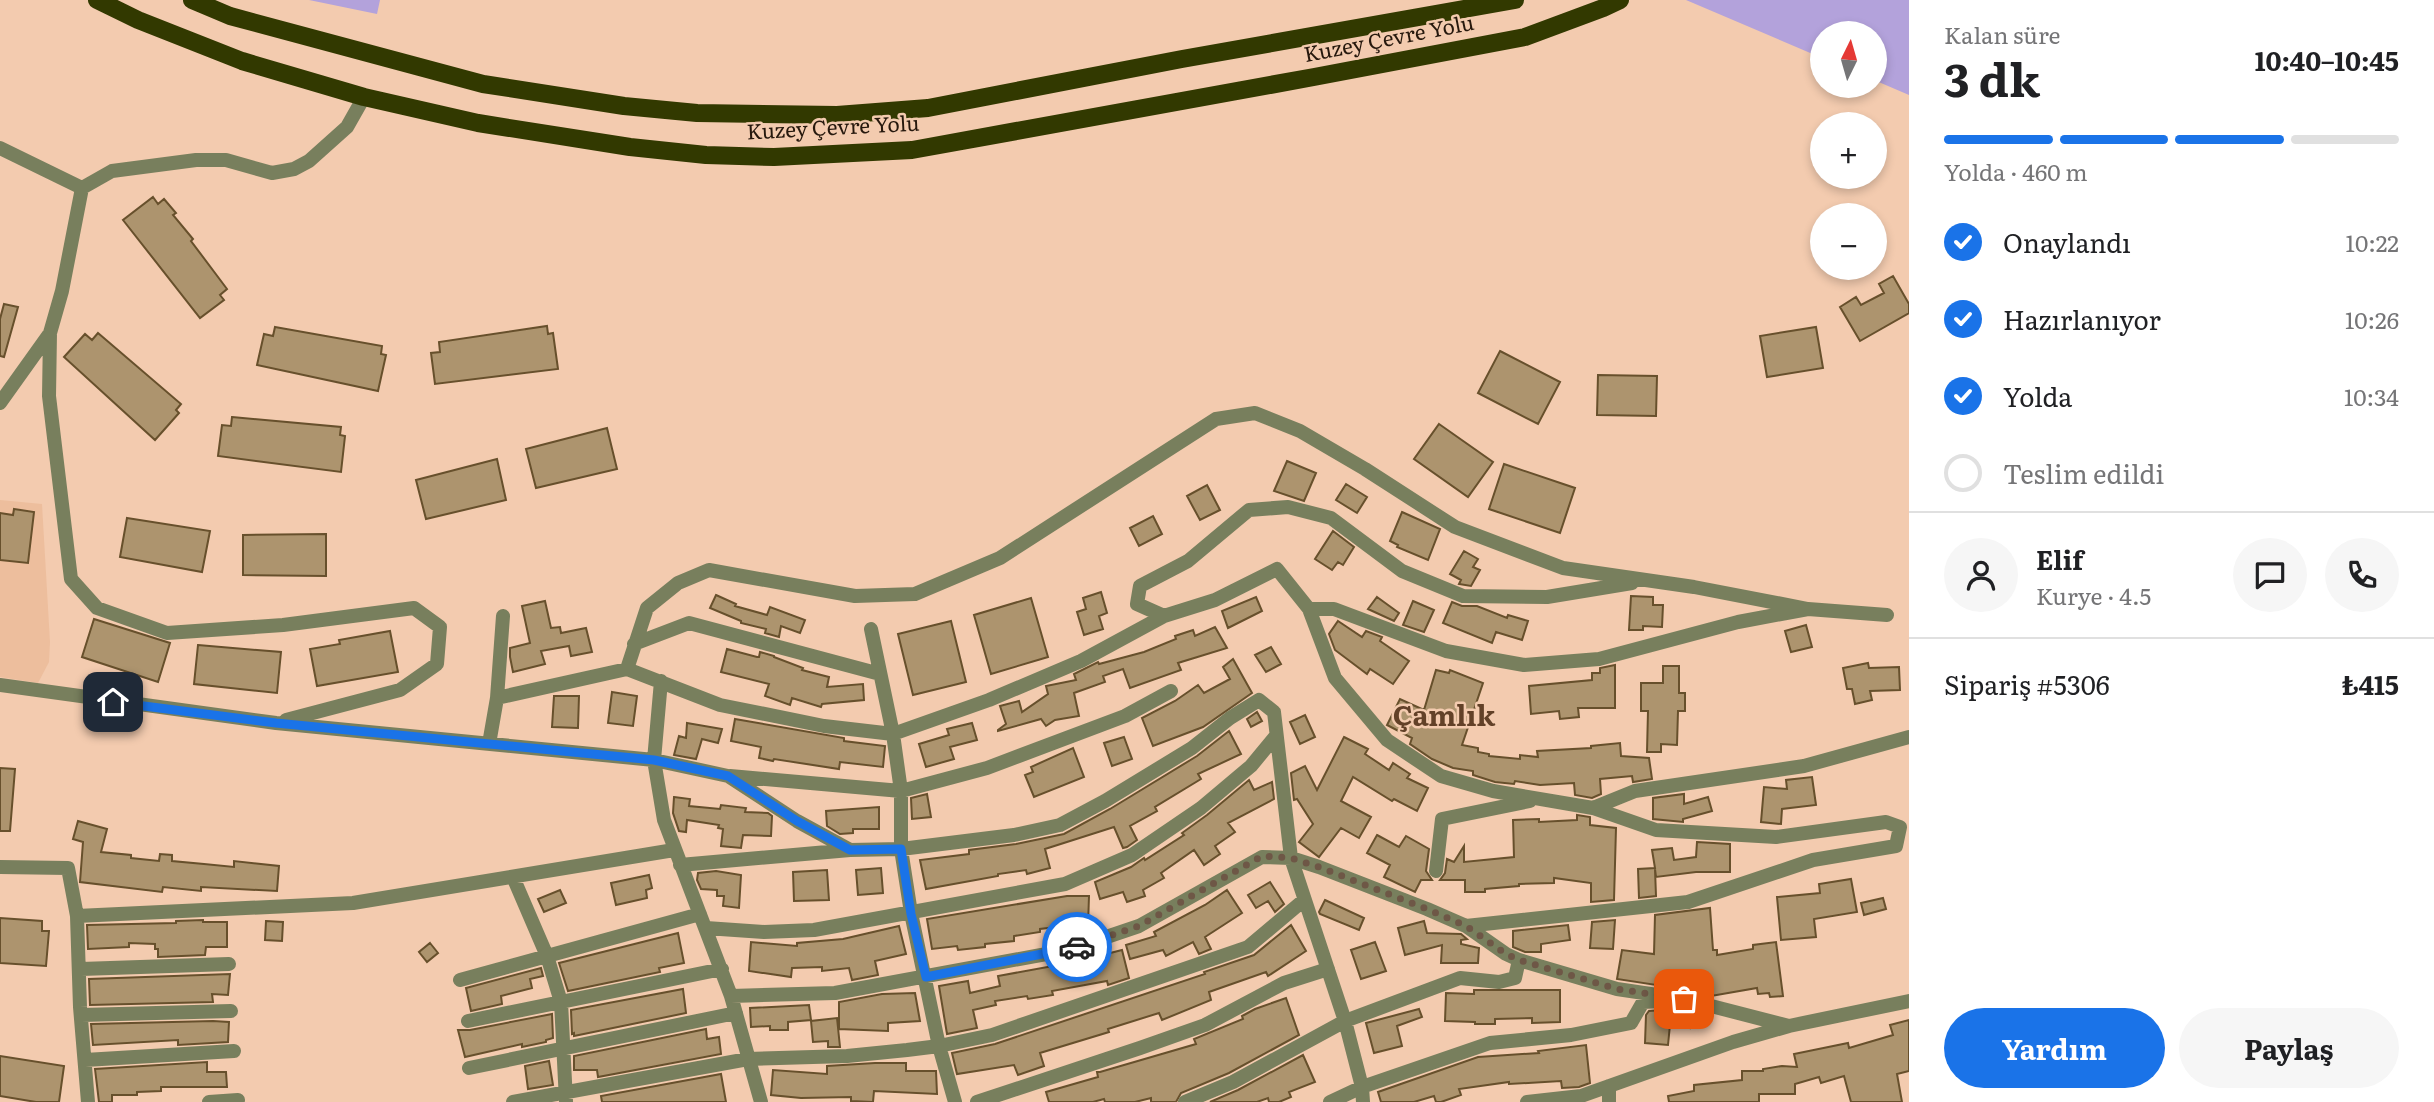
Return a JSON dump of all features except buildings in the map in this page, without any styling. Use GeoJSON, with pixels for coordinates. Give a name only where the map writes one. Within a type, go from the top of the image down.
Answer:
{"type":"FeatureCollection","features":[{"type":"Feature","properties":{"kind":"main road","name":"Kuzey Çevre Yolu"},"geometry":{"type":"LineString","coordinates":[[97,0],[138,20],[242,61],[365,97],[478,123],[631,147],[706,155],[774,157],[912,150],[1525,37],[1603,9],[1620,0]]}},
{"type":"Feature","properties":{"kind":"main road","name":"Kuzey Çevre Yolu"},"geometry":{"type":"LineString","coordinates":[[192,0],[230,16],[483,84],[624,106],[697,113],[837,115],[928,108],[1182,59],[1515,0]]}},
{"type":"Feature","properties":{"kind":"street"},"geometry":{"type":"LineString","coordinates":[[82,187],[112,171],[196,160],[226,160],[272,173],[294,169],[309,160],[348,127],[365,97]]}},
{"type":"Feature","properties":{"kind":"street"},"geometry":{"type":"LineString","coordinates":[[0,148],[82,187]]}},
{"type":"Feature","properties":{"kind":"street"},"geometry":{"type":"LineString","coordinates":[[82,187],[70,257],[50,333],[49,396],[71,579],[97,608],[167,633],[283,625],[414,608],[440,627],[437,664],[400,690],[276,723]]}},
{"type":"Feature","properties":{"kind":"street"},"geometry":{"type":"LineString","coordinates":[[0,403],[50,333]]}},
{"type":"Feature","properties":{"kind":"street"},"geometry":{"type":"LineString","coordinates":[[627,669],[647,608],[678,583],[709,570],[855,596],[915,594],[1000,558],[1216,419],[1255,413],[1300,431],[1455,527],[1563,568],[1808,609],[1887,615]]}},
{"type":"Feature","properties":{"kind":"street"},"geometry":{"type":"LineString","coordinates":[[1164,615],[1137,604],[1140,586],[1188,561],[1249,510],[1288,507],[1331,518],[1402,571],[1463,596],[1547,597],[1647,580]]}},
{"type":"Feature","properties":{"kind":"street"},"geometry":{"type":"LineString","coordinates":[[497,698],[627,669],[720,705],[824,726],[893,734],[989,700],[1082,661],[1164,615],[1215,600],[1277,569],[1309,609],[1335,678],[1387,740],[1441,776],[1493,791],[1593,808],[1656,830],[1776,837],[1886,822],[1900,827],[1896,846],[1813,860],[1688,902],[1466,926]]}},
{"type":"Feature","properties":{"kind":"street"},"geometry":{"type":"LineString","coordinates":[[1309,609],[1334,609],[1446,651],[1524,665],[1599,659],[1738,622],[1808,609]]}},
{"type":"Feature","properties":{"kind":"street"},"geometry":{"type":"LineString","coordinates":[[489,744],[497,698],[503,615]]}},
{"type":"Feature","properties":{"kind":"street"},"geometry":{"type":"LineString","coordinates":[[634,644],[689,623],[880,674]]}},
{"type":"Feature","properties":{"kind":"street"},"geometry":{"type":"LineString","coordinates":[[871,629],[893,734],[901,791],[901,849],[911,914],[939,1046],[955,1102]]}},
{"type":"Feature","properties":{"kind":"street"},"geometry":{"type":"LineString","coordinates":[[661,681],[654,760],[664,820],[722,969],[761,1102]]}},
{"type":"Feature","properties":{"kind":"street"},"geometry":{"type":"LineString","coordinates":[[0,685],[276,723],[654,760],[728,776],[901,791],[987,768],[1125,716],[1171,691]]}},
{"type":"Feature","properties":{"kind":"street"},"geometry":{"type":"LineString","coordinates":[[680,864],[850,850],[901,849],[1014,835],[1060,825],[1192,748],[1230,718],[1259,700],[1273,712],[1291,858],[1345,1021],[1363,1094]]}},
{"type":"Feature","properties":{"kind":"street"},"geometry":{"type":"LineString","coordinates":[[706,928],[764,932],[814,930],[1065,884],[1132,855],[1201,808],[1251,766],[1275,737]]}},
{"type":"Feature","properties":{"kind":"street"},"geometry":{"type":"LineString","coordinates":[[1593,808],[1635,791],[1804,766],[1909,737]]}},
{"type":"Feature","properties":{"kind":"street"},"geometry":{"type":"LineString","coordinates":[[728,776],[797,821],[850,850]]}},
{"type":"Feature","properties":{"kind":"street"},"geometry":{"type":"LineString","coordinates":[[1436,871],[1443,819],[1541,799]]}},
{"type":"Feature","properties":{"kind":"street"},"geometry":{"type":"LineString","coordinates":[[77,916],[353,903],[674,850]]}},
{"type":"Feature","properties":{"kind":"street"},"geometry":{"type":"LineString","coordinates":[[731,996],[835,993],[1080,946],[1139,926],[1262,856],[1291,858],[1319,867],[1466,926],[1519,960],[1617,989],[1684,999],[1789,1026]]}},
{"type":"Feature","properties":{"kind":"street"},"geometry":{"type":"LineString","coordinates":[[0,867],[68,868],[77,916],[88,1102]]}},
{"type":"Feature","properties":{"kind":"street"},"geometry":{"type":"LineString","coordinates":[[513,877],[547,956],[561,1002],[566,1097]]}},
{"type":"Feature","properties":{"kind":"street"},"geometry":{"type":"LineString","coordinates":[[513,1102],[566,1097],[748,1059],[847,1056],[939,1046],[992,1035],[1248,947],[1304,900]]}},
{"type":"Feature","properties":{"kind":"street"},"geometry":{"type":"LineString","coordinates":[[460,980],[700,914]]}},
{"type":"Feature","properties":{"kind":"street"},"geometry":{"type":"LineString","coordinates":[[1185,1102],[1233,1082],[1345,1021],[1460,978],[1499,982],[1515,978],[1519,960]]}},
{"type":"Feature","properties":{"kind":"street"},"geometry":{"type":"LineString","coordinates":[[80,969],[229,964]]}},
{"type":"Feature","properties":{"kind":"street"},"geometry":{"type":"LineString","coordinates":[[468,1021],[722,969]]}},
{"type":"Feature","properties":{"kind":"street"},"geometry":{"type":"LineString","coordinates":[[976,1102],[1205,1025],[1284,983],[1328,969]]}},
{"type":"Feature","properties":{"kind":"street"},"geometry":{"type":"LineString","coordinates":[[1330,1102],[1363,1094],[1490,1043],[1571,1035],[1630,1023],[1643,1002],[1684,999]]}},
{"type":"Feature","properties":{"kind":"street"},"geometry":{"type":"LineString","coordinates":[[1527,1102],[1580,1096],[1733,1042],[1789,1026],[1909,1001]]}},
{"type":"Feature","properties":{"kind":"street"},"geometry":{"type":"LineString","coordinates":[[82,1015],[231,1011]]}},
{"type":"Feature","properties":{"kind":"street"},"geometry":{"type":"LineString","coordinates":[[468,1068],[736,1013]]}},
{"type":"Feature","properties":{"kind":"street"},"geometry":{"type":"LineString","coordinates":[[85,1060],[234,1051]]}},
{"type":"Feature","properties":{"kind":"street"},"geometry":{"type":"LineString","coordinates":[[1609,1086],[1609,1102]]}},
{"type":"Feature","properties":{"kind":"street"},"geometry":{"type":"LineString","coordinates":[[209,1102],[237,1100]]}},
{"type":"Feature","properties":{"kind":"shaded area"},"geometry":{"type":"Polygon","coordinates":[[[309,0],[380,0],[377,14],[309,0]]]}},
{"type":"Feature","properties":{"kind":"shaded area"},"geometry":{"type":"Polygon","coordinates":[[[1686,0],[1909,0],[1909,95],[1887,86],[1887,21],[1810,21],[1810,53],[1686,0]]]}},
{"type":"Feature","properties":{"kind":"shaded area"},"geometry":{"type":"Polygon","coordinates":[[[0,500],[42,504],[50,642],[49,662],[38,683],[0,677],[0,500]]]}},
{"type":"Feature","properties":{"kind":"way so far"},"geometry":{"type":"LineString","coordinates":[[1077,947],[1139,926],[1196,896],[1262,856],[1291,858],[1466,926],[1519,960],[1617,989],[1684,999]]}},
{"type":"Feature","properties":{"kind":"district","name":"Çamlık"},"geometry":{"type":"Point","coordinates":[1444,716]}},
{"type":"Feature","properties":{"kind":"route"},"geometry":{"type":"LineString","coordinates":[[113,702],[276,723],[654,760],[728,776],[797,821],[850,850],[901,849],[911,914],[926,977],[1077,947]]}}]}
